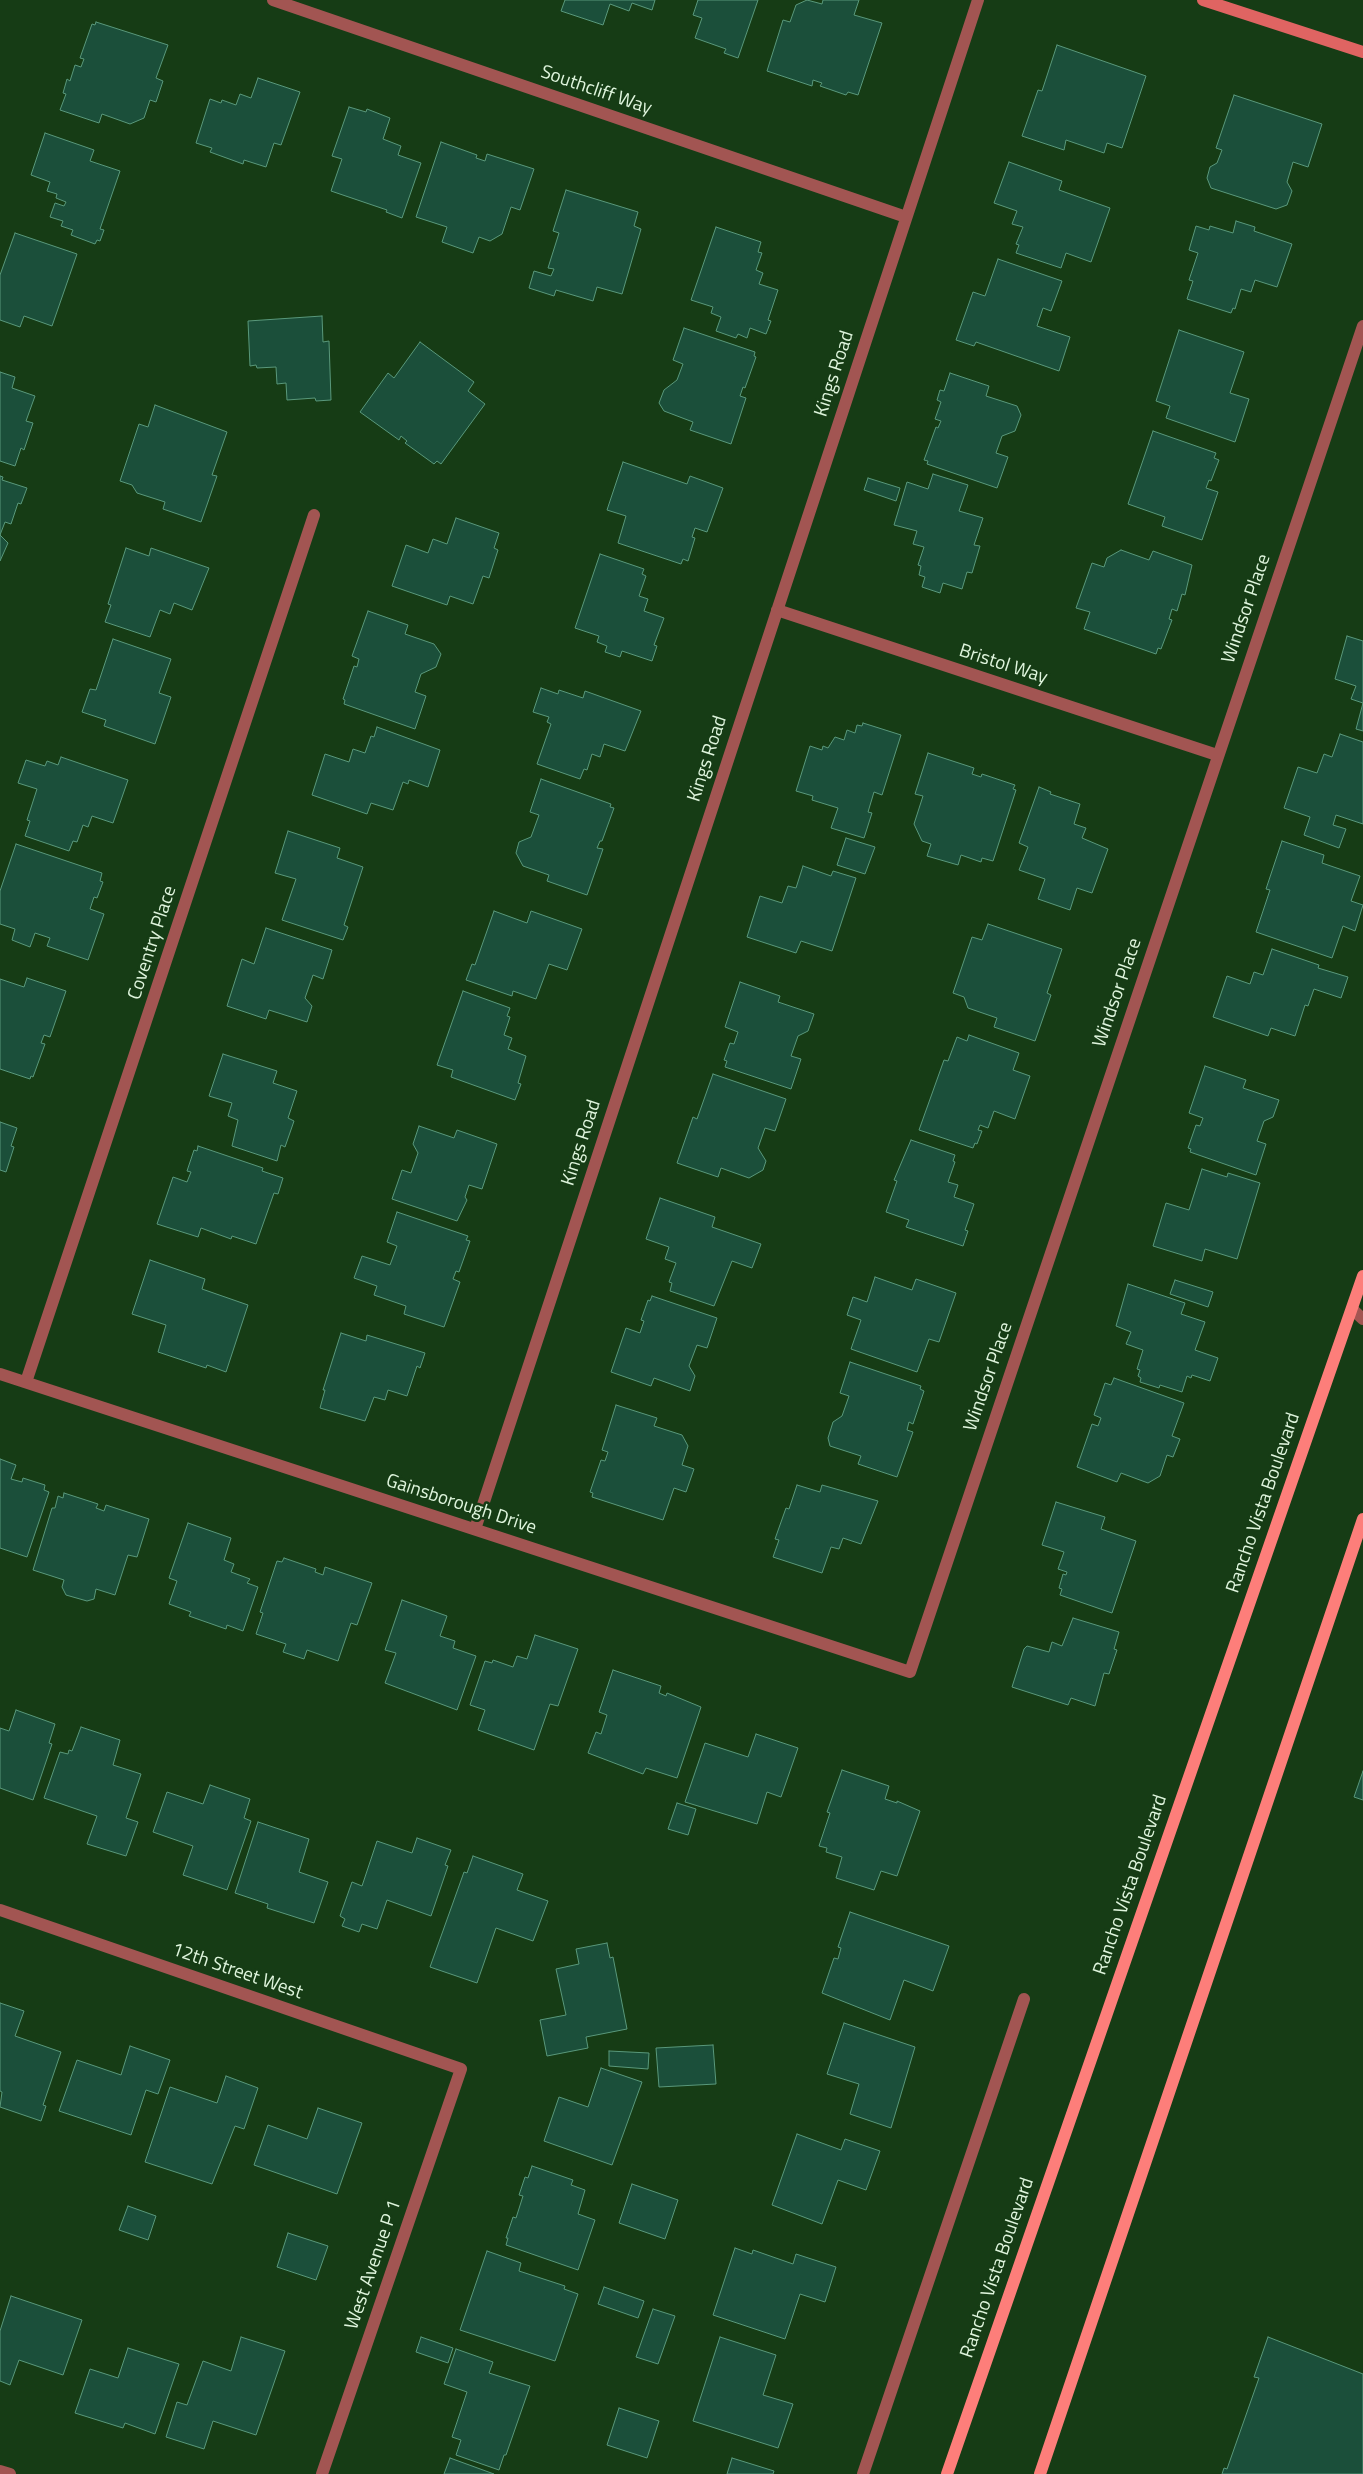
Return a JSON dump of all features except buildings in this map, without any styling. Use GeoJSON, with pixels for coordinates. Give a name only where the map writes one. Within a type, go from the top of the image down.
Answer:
{"type":"FeatureCollection","features":[{"type":"Feature","properties":{"kind":"main road","name":"Rancho Vista Boulevard"},"geometry":{"type":"LineString","coordinates":[[947,2474],[1357,1308],[1363,1276]]}},
{"type":"Feature","properties":{"kind":"main road"},"geometry":{"type":"LineString","coordinates":[[1040,2474],[1363,1519]]}},
{"type":"Feature","properties":{"kind":"street","name":"Southcliff Way"},"geometry":{"type":"LineString","coordinates":[[273,0],[906,218]]}},
{"type":"Feature","properties":{"kind":"street","name":"Kings Road"},"geometry":{"type":"LineString","coordinates":[[475,1529],[978,0]]}},
{"type":"Feature","properties":{"kind":"street"},"geometry":{"type":"LineString","coordinates":[[1203,0],[1363,52]]}},
{"type":"Feature","properties":{"kind":"street","name":"Windsor Place"},"geometry":{"type":"LineString","coordinates":[[910,1672],[1217,755],[1363,326]]}},
{"type":"Feature","properties":{"kind":"street","name":"Coventry Place"},"geometry":{"type":"LineString","coordinates":[[26,1382],[314,515]]}},
{"type":"Feature","properties":{"kind":"street","name":"Bristol Way"},"geometry":{"type":"LineString","coordinates":[[777,610],[1217,755]]}},
{"type":"Feature","properties":{"kind":"street"},"geometry":{"type":"LineString","coordinates":[[1357,1308],[1363,1319]]}},
{"type":"Feature","properties":{"kind":"street","name":"Gainsborough Drive"},"geometry":{"type":"LineString","coordinates":[[0,1374],[910,1672]]}},
{"type":"Feature","properties":{"kind":"street","name":"12th Street West"},"geometry":{"type":"LineString","coordinates":[[0,1910],[462,2069]]}},
{"type":"Feature","properties":{"kind":"street"},"geometry":{"type":"LineString","coordinates":[[863,2474],[1024,1999]]}},
{"type":"Feature","properties":{"kind":"street","name":"West Avenue P 1"},"geometry":{"type":"LineString","coordinates":[[322,2474],[462,2069]]}},
{"type":"Feature","properties":{"kind":"street"},"geometry":{"type":"LineString","coordinates":[[0,2471],[10,2474]]}}]}
